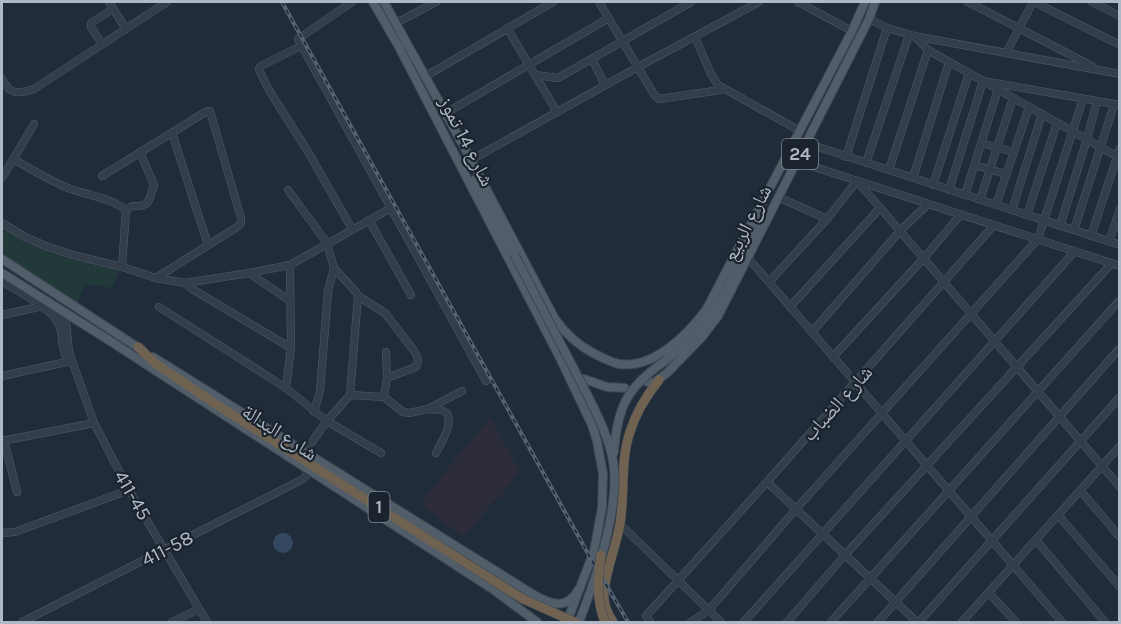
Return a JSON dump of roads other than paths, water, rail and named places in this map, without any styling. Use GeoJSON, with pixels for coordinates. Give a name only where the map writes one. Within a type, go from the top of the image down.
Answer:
{"type":"FeatureCollection","features":[{"type":"Feature","properties":{"kind":"highway","name":"1"},"geometry":{"type":"LineString","coordinates":[[138,347],[156,364],[300,454],[513,593],[542,609],[573,616]]}},
{"type":"Feature","properties":{"kind":"highway"},"geometry":{"type":"LineString","coordinates":[[613,622],[605,608],[604,593],[620,524],[626,447],[636,414],[646,396],[647,381]]}},
{"type":"Feature","properties":{"kind":"highway"},"geometry":{"type":"LineString","coordinates":[[601,555],[598,592],[605,622]]}},
{"type":"Feature","properties":{"kind":"main road","name":"شارع 14 تموز"},"geometry":{"type":"LineString","coordinates":[[373,2],[399,47],[561,360]]}},
{"type":"Feature","properties":{"kind":"main road","name":"شارع 14 تموز"},"geometry":{"type":"LineString","coordinates":[[384,2],[446,113],[555,319],[567,334],[582,346],[613,362],[633,364],[653,357]]}},
{"type":"Feature","properties":{"kind":"main road","name":"شارع الربيع"},"geometry":{"type":"LineString","coordinates":[[653,357],[680,340],[692,329],[706,310],[865,2]]}},
{"type":"Feature","properties":{"kind":"main road","name":"شارع الربيع"},"geometry":{"type":"LineString","coordinates":[[647,381],[702,337],[712,326],[869,19],[875,2]]}},
{"type":"Feature","properties":{"kind":"main road"},"geometry":{"type":"LineString","coordinates":[[451,124],[460,155],[593,408],[607,439],[613,462]]}},
{"type":"Feature","properties":{"kind":"main road"},"geometry":{"type":"LineString","coordinates":[[573,616],[601,555],[613,503],[613,462],[617,426],[626,399],[638,383],[686,344],[705,323],[726,289],[757,226],[776,201]]}},
{"type":"Feature","properties":{"kind":"main road"},"geometry":{"type":"LineString","coordinates":[[2,259],[138,347]]}},
{"type":"Feature","properties":{"kind":"main road","name":"شارع البدالة"},"geometry":{"type":"LineString","coordinates":[[2,273],[44,304],[56,308],[107,339],[494,590],[537,622]]}},
{"type":"Feature","properties":{"kind":"main road"},"geometry":{"type":"LineString","coordinates":[[529,298],[532,292],[541,292]]}},
{"type":"Feature","properties":{"kind":"main road"},"geometry":{"type":"LineString","coordinates":[[647,381],[644,366],[653,357]]}},
{"type":"Feature","properties":{"kind":"main road"},"geometry":{"type":"LineString","coordinates":[[561,360],[569,370]]}},
{"type":"Feature","properties":{"kind":"main road"},"geometry":{"type":"LineString","coordinates":[[561,360],[592,424],[603,474],[603,499],[594,551],[579,589],[573,616]]}},
{"type":"Feature","properties":{"kind":"main road"},"geometry":{"type":"LineString","coordinates":[[584,379],[607,387],[625,388]]}},
{"type":"Feature","properties":{"kind":"main road","name":"شارع البدالة"},"geometry":{"type":"LineString","coordinates":[[300,454],[542,600],[556,604],[563,603],[576,595],[579,589]]}},
{"type":"Feature","properties":{"kind":"street"},"geometry":{"type":"LineString","coordinates":[[2,80],[6,87],[14,92],[20,93],[34,89],[164,2]]}},
{"type":"Feature","properties":{"kind":"street"},"geometry":{"type":"LineString","coordinates":[[352,2],[298,39],[486,381]]}},
{"type":"Feature","properties":{"kind":"street"},"geometry":{"type":"LineString","coordinates":[[396,23],[436,2]]}},
{"type":"Feature","properties":{"kind":"street"},"geometry":{"type":"LineString","coordinates":[[426,76],[553,2]]}},
{"type":"Feature","properties":{"kind":"street"},"geometry":{"type":"LineString","coordinates":[[599,2],[655,96],[659,99],[723,88]]}},
{"type":"Feature","properties":{"kind":"street"},"geometry":{"type":"LineString","coordinates":[[535,75],[558,78],[691,2]]}},
{"type":"Feature","properties":{"kind":"street"},"geometry":{"type":"LineString","coordinates":[[471,160],[756,2]]}},
{"type":"Feature","properties":{"kind":"street"},"geometry":{"type":"LineString","coordinates":[[798,2],[852,31]]}},
{"type":"Feature","properties":{"kind":"street"},"geometry":{"type":"LineString","coordinates":[[968,2],[1099,70]]}},
{"type":"Feature","properties":{"kind":"street"},"geometry":{"type":"LineString","coordinates":[[1006,53],[1033,2],[1119,45]]}},
{"type":"Feature","properties":{"kind":"street"},"geometry":{"type":"LineString","coordinates":[[1092,2],[1119,16]]}},
{"type":"Feature","properties":{"kind":"street"},"geometry":{"type":"LineString","coordinates":[[102,44],[91,23],[111,5],[126,29]]}},
{"type":"Feature","properties":{"kind":"street"},"geometry":{"type":"LineString","coordinates":[[446,113],[609,18]]}},
{"type":"Feature","properties":{"kind":"street"},"geometry":{"type":"LineString","coordinates":[[869,19],[887,28],[911,35],[1119,74]]}},
{"type":"Feature","properties":{"kind":"street"},"geometry":{"type":"LineString","coordinates":[[507,28],[557,112]]}},
{"type":"Feature","properties":{"kind":"street"},"geometry":{"type":"LineString","coordinates":[[846,157],[887,28]]}},
{"type":"Feature","properties":{"kind":"street"},"geometry":{"type":"LineString","coordinates":[[911,35],[928,50],[1118,157]]}},
{"type":"Feature","properties":{"kind":"street"},"geometry":{"type":"LineString","coordinates":[[866,163],[911,35]]}},
{"type":"Feature","properties":{"kind":"street"},"geometry":{"type":"LineString","coordinates":[[695,37],[713,79],[718,85],[800,131]]}},
{"type":"Feature","properties":{"kind":"street"},"geometry":{"type":"LineString","coordinates":[[301,46],[259,69],[270,92],[307,150],[352,230]]}},
{"type":"Feature","properties":{"kind":"street"},"geometry":{"type":"LineString","coordinates":[[889,170],[928,50]]}},
{"type":"Feature","properties":{"kind":"street"},"geometry":{"type":"LineString","coordinates":[[592,59],[605,85]]}},
{"type":"Feature","properties":{"kind":"street"},"geometry":{"type":"LineString","coordinates":[[913,178],[949,62]]}},
{"type":"Feature","properties":{"kind":"street"},"geometry":{"type":"LineString","coordinates":[[933,185],[969,73]]}},
{"type":"Feature","properties":{"kind":"street"},"geometry":{"type":"LineString","coordinates":[[983,81],[1117,105],[1074,230]]}},
{"type":"Feature","properties":{"kind":"street"},"geometry":{"type":"LineString","coordinates":[[949,190],[983,81]]}},
{"type":"Feature","properties":{"kind":"street"},"geometry":{"type":"LineString","coordinates":[[965,195],[998,90]]}},
{"type":"Feature","properties":{"kind":"street"},"geometry":{"type":"LineString","coordinates":[[980,200],[1013,98]]}},
{"type":"Feature","properties":{"kind":"street"},"geometry":{"type":"LineString","coordinates":[[692,622],[709,610],[796,509],[1038,239],[1083,99]]}},
{"type":"Feature","properties":{"kind":"street"},"geometry":{"type":"LineString","coordinates":[[1060,225],[1097,101]]}},
{"type":"Feature","properties":{"kind":"street"},"geometry":{"type":"LineString","coordinates":[[996,205],[1029,107]]}},
{"type":"Feature","properties":{"kind":"street"},"geometry":{"type":"LineString","coordinates":[[102,176],[210,111],[241,223],[156,278]]}},
{"type":"Feature","properties":{"kind":"street"},"geometry":{"type":"LineString","coordinates":[[1012,210],[1042,114]]}},
{"type":"Feature","properties":{"kind":"street"},"geometry":{"type":"LineString","coordinates":[[1027,215],[1057,123]]}},
{"type":"Feature","properties":{"kind":"street"},"geometry":{"type":"LineString","coordinates":[[2,178],[34,124]]}},
{"type":"Feature","properties":{"kind":"street"},"geometry":{"type":"LineString","coordinates":[[172,133],[208,245]]}},
{"type":"Feature","properties":{"kind":"street"},"geometry":{"type":"LineString","coordinates":[[806,143],[1119,245]]}},
{"type":"Feature","properties":{"kind":"street"},"geometry":{"type":"LineString","coordinates":[[981,143],[1014,152]]}},
{"type":"Feature","properties":{"kind":"street"},"geometry":{"type":"LineString","coordinates":[[1091,236],[1119,148]]}},
{"type":"Feature","properties":{"kind":"street"},"geometry":{"type":"LineString","coordinates":[[126,210],[132,206],[146,204],[154,185],[140,152]]}},
{"type":"Feature","properties":{"kind":"street"},"geometry":{"type":"LineString","coordinates":[[13,159],[52,181],[118,204],[126,210]]}},
{"type":"Feature","properties":{"kind":"street"},"geometry":{"type":"LineString","coordinates":[[787,622],[845,555],[1017,367],[1116,264],[796,161]]}},
{"type":"Feature","properties":{"kind":"street"},"geometry":{"type":"LineString","coordinates":[[974,165],[1006,174]]}},
{"type":"Feature","properties":{"kind":"street"},"geometry":{"type":"LineString","coordinates":[[857,181],[1119,487]]}},
{"type":"Feature","properties":{"kind":"street"},"geometry":{"type":"LineString","coordinates":[[769,282],[827,219],[857,181]]}},
{"type":"Feature","properties":{"kind":"street"},"geometry":{"type":"LineString","coordinates":[[288,189],[327,243],[334,268],[358,297],[350,395],[300,454]]}},
{"type":"Feature","properties":{"kind":"street"},"geometry":{"type":"LineString","coordinates":[[776,201],[827,219]]}},
{"type":"Feature","properties":{"kind":"street"},"geometry":{"type":"LineString","coordinates":[[812,332],[900,231],[928,204]]}},
{"type":"Feature","properties":{"kind":"street"},"geometry":{"type":"LineString","coordinates":[[2,223],[48,247],[156,278],[185,283],[290,265],[391,208]]}},
{"type":"Feature","properties":{"kind":"street"},"geometry":{"type":"LineString","coordinates":[[790,307],[880,208]]}},
{"type":"Feature","properties":{"kind":"street"},"geometry":{"type":"LineString","coordinates":[[1109,241],[1117,227],[1119,209]]}},
{"type":"Feature","properties":{"kind":"street"},"geometry":{"type":"LineString","coordinates":[[122,267],[126,210]]}},
{"type":"Feature","properties":{"kind":"street"},"geometry":{"type":"LineString","coordinates":[[833,357],[961,214]]}},
{"type":"Feature","properties":{"kind":"street"},"geometry":{"type":"LineString","coordinates":[[369,220],[411,295]]}},
{"type":"Feature","properties":{"kind":"street","name":"شارع الضباب"},"geometry":{"type":"LineString","coordinates":[[650,622],[646,616],[678,579],[994,225]]}},
{"type":"Feature","properties":{"kind":"street"},"geometry":{"type":"LineString","coordinates":[[744,622],[1074,251]]}},
{"type":"Feature","properties":{"kind":"street"},"geometry":{"type":"LineString","coordinates":[[748,258],[1062,622]]}},
{"type":"Feature","properties":{"kind":"street"},"geometry":{"type":"LineString","coordinates":[[286,388],[291,348],[290,265]]}},
{"type":"Feature","properties":{"kind":"street"},"geometry":{"type":"LineString","coordinates":[[314,412],[320,392],[328,291],[334,268]]}},
{"type":"Feature","properties":{"kind":"street"},"geometry":{"type":"LineString","coordinates":[[249,273],[290,301]]}},
{"type":"Feature","properties":{"kind":"street"},"geometry":{"type":"LineString","coordinates":[[2,281],[44,304],[58,322],[65,355],[71,361]]}},
{"type":"Feature","properties":{"kind":"street"},"geometry":{"type":"LineString","coordinates":[[185,283],[291,348]]}},
{"type":"Feature","properties":{"kind":"street"},"geometry":{"type":"LineString","coordinates":[[358,297],[385,313],[416,352],[418,363],[416,367],[387,378]]}},
{"type":"Feature","properties":{"kind":"street"},"geometry":{"type":"LineString","coordinates":[[831,622],[1119,300]]}},
{"type":"Feature","properties":{"kind":"street"},"geometry":{"type":"LineString","coordinates":[[2,315],[44,304]]}},
{"type":"Feature","properties":{"kind":"street"},"geometry":{"type":"LineString","coordinates":[[159,307],[286,388],[327,421],[381,453]]}},
{"type":"Feature","properties":{"kind":"street"},"geometry":{"type":"LineString","coordinates":[[56,308],[66,322],[67,344],[71,361]]}},
{"type":"Feature","properties":{"kind":"street"},"geometry":{"type":"LineString","coordinates":[[878,622],[1119,348]]}},
{"type":"Feature","properties":{"kind":"street"},"geometry":{"type":"LineString","coordinates":[[384,397],[387,378],[386,352]]}},
{"type":"Feature","properties":{"kind":"street"},"geometry":{"type":"LineString","coordinates":[[2,376],[71,361]]}},
{"type":"Feature","properties":{"kind":"street","name":"411-45"},"geometry":{"type":"LineString","coordinates":[[71,361],[94,423],[129,490],[207,622]]}},
{"type":"Feature","properties":{"kind":"street"},"geometry":{"type":"LineString","coordinates":[[350,395],[384,397],[409,414],[428,409],[462,391]]}},
{"type":"Feature","properties":{"kind":"street"},"geometry":{"type":"LineString","coordinates":[[767,482],[918,622],[1119,397]]}},
{"type":"Feature","properties":{"kind":"street"},"geometry":{"type":"LineString","coordinates":[[428,409],[441,410],[447,413],[450,420],[448,430],[436,453]]}},
{"type":"Feature","properties":{"kind":"street"},"geometry":{"type":"LineString","coordinates":[[17,492],[3,441],[94,423]]}},
{"type":"Feature","properties":{"kind":"street"},"geometry":{"type":"LineString","coordinates":[[965,621],[1119,446]]}},
{"type":"Feature","properties":{"kind":"street","name":"411-58"},"geometry":{"type":"LineString","coordinates":[[22,622],[303,479],[310,471]]}},
{"type":"Feature","properties":{"kind":"street"},"geometry":{"type":"LineString","coordinates":[[2,533],[15,532],[129,490]]}},
{"type":"Feature","properties":{"kind":"street"},"geometry":{"type":"LineString","coordinates":[[1080,490],[1119,537]]}},
{"type":"Feature","properties":{"kind":"street"},"geometry":{"type":"LineString","coordinates":[[1058,515],[1119,587]]}},
{"type":"Feature","properties":{"kind":"street"},"geometry":{"type":"LineString","coordinates":[[620,524],[721,622]]}},
{"type":"Feature","properties":{"kind":"street"},"geometry":{"type":"LineString","coordinates":[[1036,540],[1105,622]]}},
{"type":"Feature","properties":{"kind":"street"},"geometry":{"type":"LineString","coordinates":[[988,593],[1016,622]]}},
{"type":"Feature","properties":{"kind":"street"},"geometry":{"type":"LineString","coordinates":[[172,622],[199,609]]}},
{"type":"Feature","properties":{"kind":"water"},"geometry":{"type":"Polygon","coordinates":[[[283,533],[290,536],[293,543],[290,550],[283,553],[276,550],[273,543],[276,536],[283,533]]]}},
{"type":"Feature","properties":{"kind":"railway"},"geometry":{"type":"LineString","coordinates":[[282,2],[628,622]]}}]}
